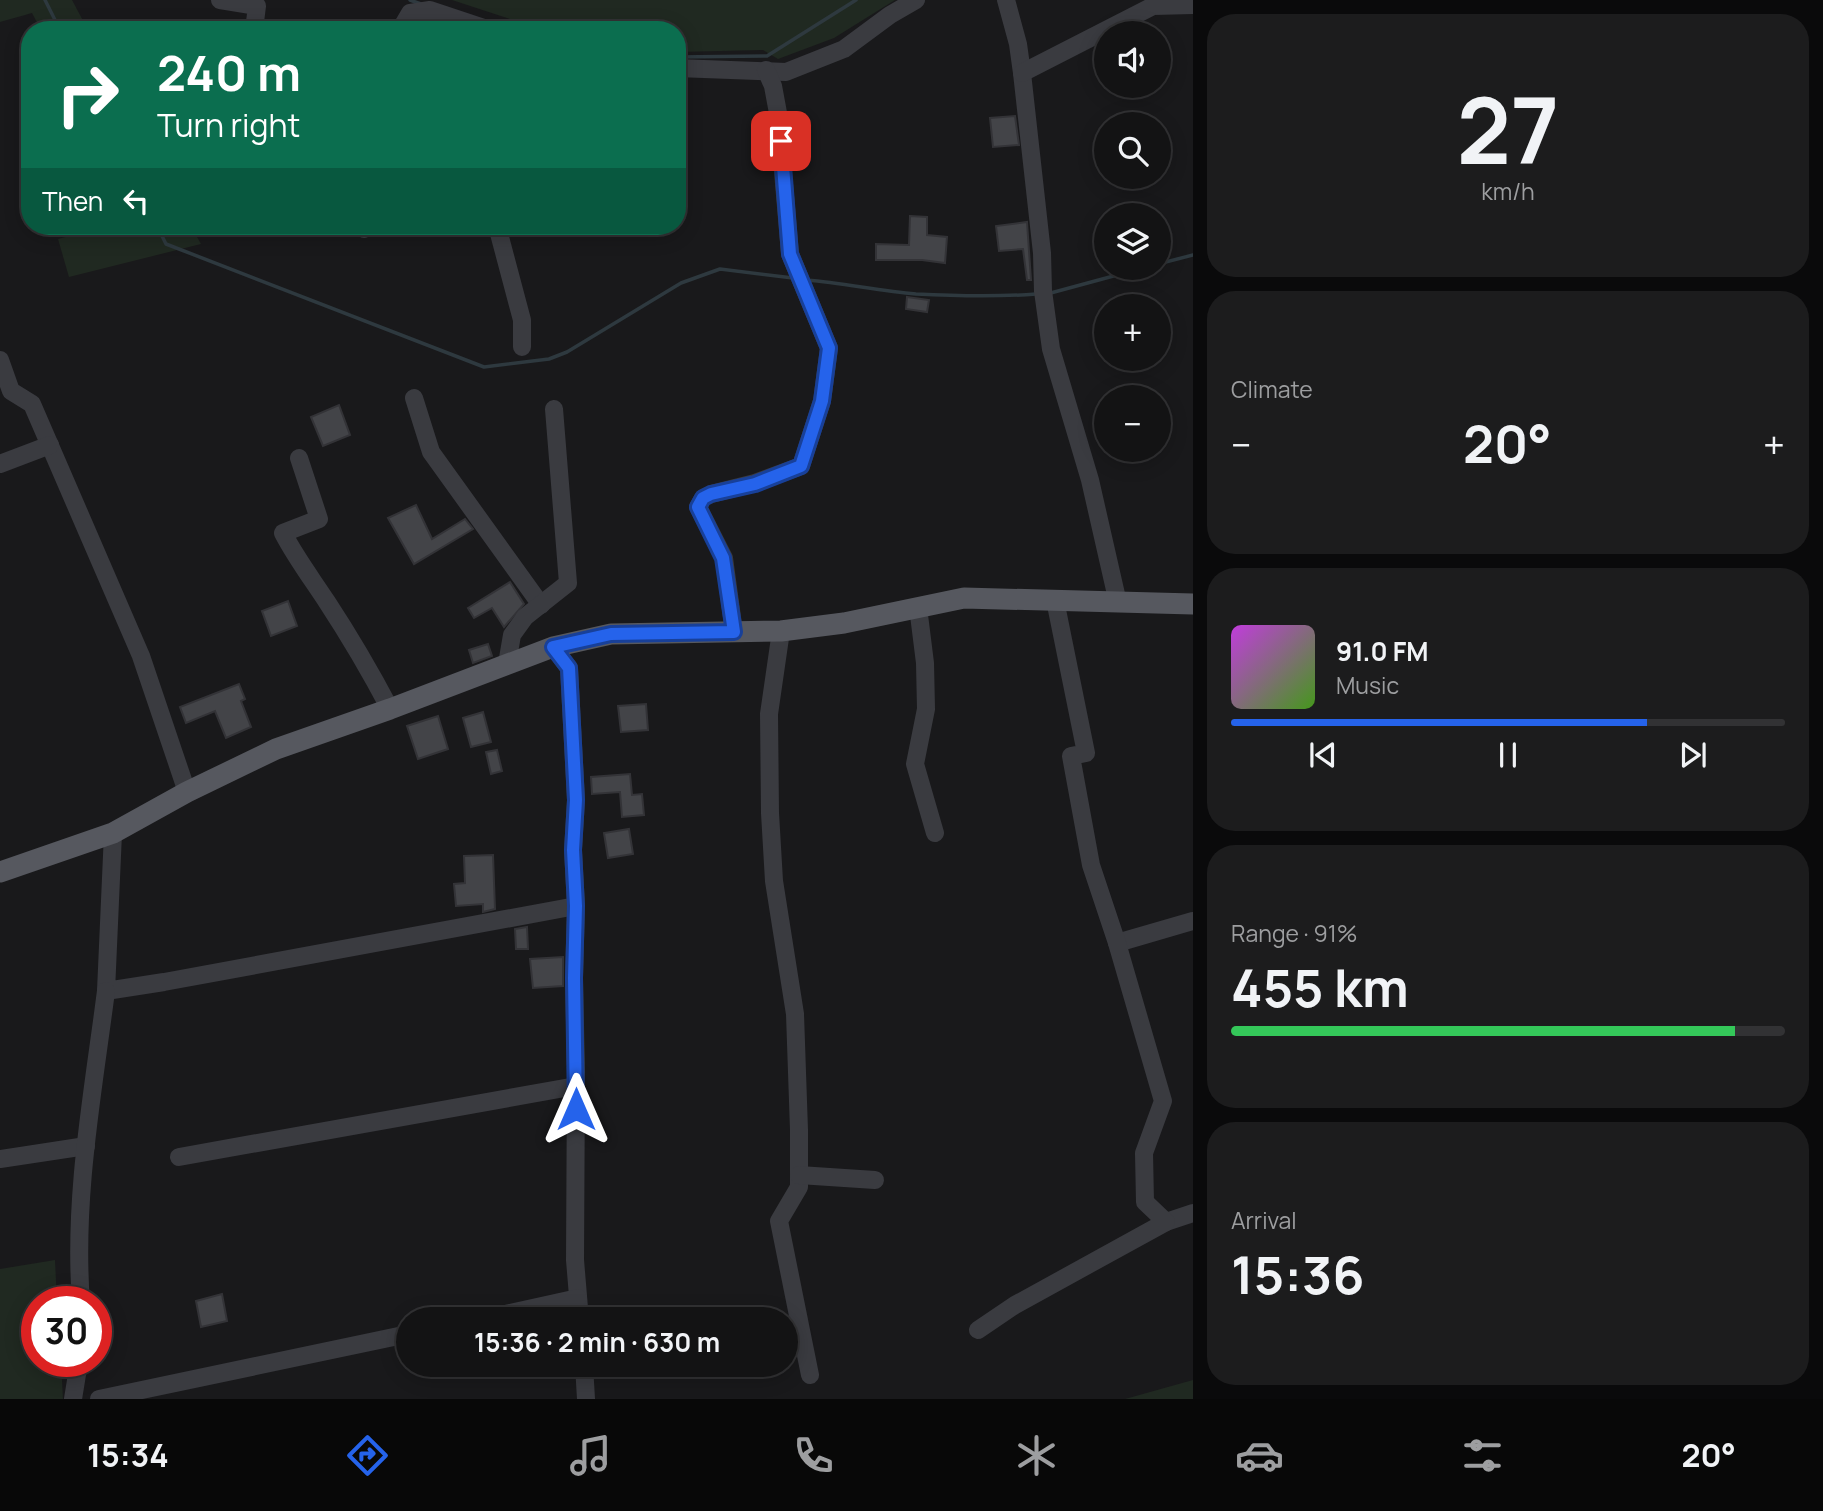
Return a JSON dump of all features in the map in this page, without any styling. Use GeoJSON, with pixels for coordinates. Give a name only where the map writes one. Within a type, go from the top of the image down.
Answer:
{"type":"FeatureCollection","features":[{"type":"Feature","properties":{"kind":"main road"},"geometry":{"type":"LineString","coordinates":[[0,872],[113,833],[187,792],[276,749],[553,647],[611,634],[781,631],[844,623],[964,598],[1193,604]]}},
{"type":"Feature","properties":{"kind":"street"},"geometry":{"type":"LineString","coordinates":[[220,0],[257,6],[255,21]]}},
{"type":"Feature","properties":{"kind":"street"},"geometry":{"type":"LineString","coordinates":[[686,68],[786,72],[844,49],[890,15],[916,0]]}},
{"type":"Feature","properties":{"kind":"street"},"geometry":{"type":"LineString","coordinates":[[1006,0],[1018,44],[1022,73],[1051,349],[1090,480],[1118,603]]}},
{"type":"Feature","properties":{"kind":"street"},"geometry":{"type":"LineString","coordinates":[[1022,73],[1153,6],[1193,5]]}},
{"type":"Feature","properties":{"kind":"street"},"geometry":{"type":"LineString","coordinates":[[405,21],[410,13],[430,10],[463,21]]}},
{"type":"Feature","properties":{"kind":"street"},"geometry":{"type":"LineString","coordinates":[[734,632],[723,558],[698,507],[703,498],[711,494],[755,484],[801,466],[822,401],[829,348],[790,254],[778,113],[773,86],[766,70]]}},
{"type":"Feature","properties":{"kind":"street"},"geometry":{"type":"LineString","coordinates":[[499,235],[522,320],[522,347]]}},
{"type":"Feature","properties":{"kind":"street"},"geometry":{"type":"LineString","coordinates":[[0,360],[11,391],[32,404],[141,656],[187,792]]}},
{"type":"Feature","properties":{"kind":"street"},"geometry":{"type":"LineString","coordinates":[[414,398],[431,452],[541,606]]}},
{"type":"Feature","properties":{"kind":"street"},"geometry":{"type":"LineString","coordinates":[[507,664],[512,635],[524,617],[568,583],[554,409]]}},
{"type":"Feature","properties":{"kind":"street"},"geometry":{"type":"LineString","coordinates":[[0,464],[50,446]]}},
{"type":"Feature","properties":{"kind":"street"},"geometry":{"type":"LineString","coordinates":[[299,458],[319,519],[283,533],[298,562],[326,600],[390,709]]}},
{"type":"Feature","properties":{"kind":"street"},"geometry":{"type":"LineString","coordinates":[[1055,600],[1086,752],[1071,756],[1091,865],[1117,943],[1163,1101],[1144,1153],[1145,1202],[1166,1222]]}},
{"type":"Feature","properties":{"kind":"street"},"geometry":{"type":"LineString","coordinates":[[918,607],[925,663],[926,709],[915,764],[935,833]]}},
{"type":"Feature","properties":{"kind":"street"},"geometry":{"type":"LineString","coordinates":[[781,631],[769,714],[770,813],[774,881],[795,1014],[799,1187],[779,1221],[810,1375]]}},
{"type":"Feature","properties":{"kind":"street"},"geometry":{"type":"LineString","coordinates":[[553,647],[569,668],[576,800],[573,850],[576,906],[575,1260],[579,1307]]}},
{"type":"Feature","properties":{"kind":"street"},"geometry":{"type":"LineString","coordinates":[[80,1286],[86,1146],[106,990],[113,833]]}},
{"type":"Feature","properties":{"kind":"street"},"geometry":{"type":"LineString","coordinates":[[106,990],[164,982],[576,906]]}},
{"type":"Feature","properties":{"kind":"street"},"geometry":{"type":"LineString","coordinates":[[1117,943],[1193,921]]}},
{"type":"Feature","properties":{"kind":"street"},"geometry":{"type":"LineString","coordinates":[[178,1157],[576,1086]]}},
{"type":"Feature","properties":{"kind":"street"},"geometry":{"type":"LineString","coordinates":[[0,1159],[86,1146]]}},
{"type":"Feature","properties":{"kind":"street"},"geometry":{"type":"LineString","coordinates":[[799,1175],[876,1180]]}},
{"type":"Feature","properties":{"kind":"street"},"geometry":{"type":"LineString","coordinates":[[978,1330],[1015,1306],[1166,1222],[1193,1213]]}},
{"type":"Feature","properties":{"kind":"street"},"geometry":{"type":"LineString","coordinates":[[537,1307],[578,1298]]}},
{"type":"Feature","properties":{"kind":"street"},"geometry":{"type":"LineString","coordinates":[[99,1399],[396,1337]]}},
{"type":"Feature","properties":{"kind":"street"},"geometry":{"type":"LineString","coordinates":[[73,1399],[77,1377]]}},
{"type":"Feature","properties":{"kind":"street"},"geometry":{"type":"LineString","coordinates":[[585,1377],[586,1399]]}},
{"type":"Feature","properties":{"kind":"shaded area"},"geometry":{"type":"Polygon","coordinates":[[[0,0],[72,0],[83,21],[36,21],[32,13],[0,22],[0,0]]]}},
{"type":"Feature","properties":{"kind":"shaded area"},"geometry":{"type":"Polygon","coordinates":[[[452,0],[895,0],[834,38],[778,59],[763,50],[686,52],[686,21],[516,21],[452,0]]]}},
{"type":"Feature","properties":{"kind":"shaded area"},"geometry":{"type":"Polygon","coordinates":[[[73,235],[196,235],[201,244],[69,277],[58,239],[73,235]]]}},
{"type":"Feature","properties":{"kind":"shaded area"},"geometry":{"type":"Polygon","coordinates":[[[55,1260],[56,1286],[21,1286],[21,1377],[62,1377],[63,1399],[0,1399],[0,1269],[55,1260]]]}},
{"type":"Feature","properties":{"kind":"shaded area"},"geometry":{"type":"Polygon","coordinates":[[[1193,1380],[1193,1399],[1125,1399],[1193,1380]]]}},
{"type":"Feature","properties":{"kind":"building"},"geometry":{"type":"Polygon","coordinates":[[[1015,116],[1019,145],[993,147],[990,118],[1015,116]]]}},
{"type":"Feature","properties":{"kind":"building"},"geometry":{"type":"Polygon","coordinates":[[[910,216],[927,217],[927,235],[947,237],[945,263],[876,260],[876,244],[909,245],[910,216]]]}},
{"type":"Feature","properties":{"kind":"building"},"geometry":{"type":"Polygon","coordinates":[[[1027,222],[1031,280],[1027,280],[1023,249],[999,251],[996,226],[1027,222]]]}},
{"type":"Feature","properties":{"kind":"building"},"geometry":{"type":"Polygon","coordinates":[[[907,297],[929,300],[927,312],[906,309],[907,297]]]}},
{"type":"Feature","properties":{"kind":"building"},"geometry":{"type":"Polygon","coordinates":[[[339,405],[350,435],[323,446],[311,417],[339,405]]]}},
{"type":"Feature","properties":{"kind":"building"},"geometry":{"type":"Polygon","coordinates":[[[416,505],[432,539],[465,519],[473,529],[414,564],[388,518],[416,505]]]}},
{"type":"Feature","properties":{"kind":"building"},"geometry":{"type":"Polygon","coordinates":[[[510,582],[524,604],[504,627],[492,608],[474,618],[468,608],[510,582]]]}},
{"type":"Feature","properties":{"kind":"building"},"geometry":{"type":"Polygon","coordinates":[[[288,601],[297,626],[271,636],[262,611],[288,601]]]}},
{"type":"Feature","properties":{"kind":"building"},"geometry":{"type":"Polygon","coordinates":[[[488,644],[492,656],[473,663],[469,650],[488,644]]]}},
{"type":"Feature","properties":{"kind":"building"},"geometry":{"type":"Polygon","coordinates":[[[239,684],[245,699],[241,701],[251,727],[226,738],[215,711],[186,723],[180,707],[239,684]]]}},
{"type":"Feature","properties":{"kind":"building"},"geometry":{"type":"Polygon","coordinates":[[[646,704],[648,730],[621,732],[618,706],[646,704]]]}},
{"type":"Feature","properties":{"kind":"building"},"geometry":{"type":"Polygon","coordinates":[[[483,712],[491,742],[471,747],[463,718],[483,712]]]}},
{"type":"Feature","properties":{"kind":"building"},"geometry":{"type":"Polygon","coordinates":[[[438,716],[448,749],[418,759],[407,726],[438,716]]]}},
{"type":"Feature","properties":{"kind":"building"},"geometry":{"type":"Polygon","coordinates":[[[497,750],[502,771],[491,774],[486,752],[497,750]]]}},
{"type":"Feature","properties":{"kind":"building"},"geometry":{"type":"Polygon","coordinates":[[[630,774],[632,795],[642,794],[644,815],[622,817],[620,792],[592,794],[591,777],[630,774]]]}},
{"type":"Feature","properties":{"kind":"building"},"geometry":{"type":"Polygon","coordinates":[[[629,829],[633,854],[608,858],[604,833],[629,829]]]}},
{"type":"Feature","properties":{"kind":"building"},"geometry":{"type":"Polygon","coordinates":[[[493,855],[495,909],[483,912],[483,904],[456,906],[454,884],[465,883],[464,856],[493,855]]]}},
{"type":"Feature","properties":{"kind":"building"},"geometry":{"type":"Polygon","coordinates":[[[527,927],[528,949],[516,949],[515,929],[527,927]]]}},
{"type":"Feature","properties":{"kind":"building"},"geometry":{"type":"Polygon","coordinates":[[[563,957],[563,986],[533,988],[530,959],[563,957]]]}},
{"type":"Feature","properties":{"kind":"building"},"geometry":{"type":"Polygon","coordinates":[[[222,1294],[227,1321],[201,1327],[196,1301],[222,1294]]]}},
{"type":"Feature","properties":{"kind":"waterway"},"geometry":{"type":"LineString","coordinates":[[45,0],[56,21]]}},
{"type":"Feature","properties":{"kind":"waterway"},"geometry":{"type":"LineString","coordinates":[[410,0],[421,4]]}},
{"type":"Feature","properties":{"kind":"waterway"},"geometry":{"type":"LineString","coordinates":[[686,57],[767,56],[856,0]]}},
{"type":"Feature","properties":{"kind":"waterway"},"geometry":{"type":"LineString","coordinates":[[162,235],[166,244],[484,367],[549,359],[567,352],[681,283],[720,269],[793,278]]}},
{"type":"Feature","properties":{"kind":"waterway"},"geometry":{"type":"LineString","coordinates":[[1171,261],[1193,255]]}},
{"type":"Feature","properties":{"kind":"waterway"},"geometry":{"type":"LineString","coordinates":[[807,280],[916,294],[1036,294]]}},
{"type":"Feature","properties":{"kind":"waterway"},"geometry":{"type":"LineString","coordinates":[[1047,294],[1099,280]]}},
{"type":"Feature","properties":{"kind":"route"},"geometry":{"type":"LineString","coordinates":[[576,1109],[576,906],[573,850],[576,800],[569,668],[553,647],[611,634],[734,632],[723,558],[698,507],[703,498],[711,494],[755,484],[801,466],[822,401],[827,370],[829,348],[790,254],[781,141]]}}]}
